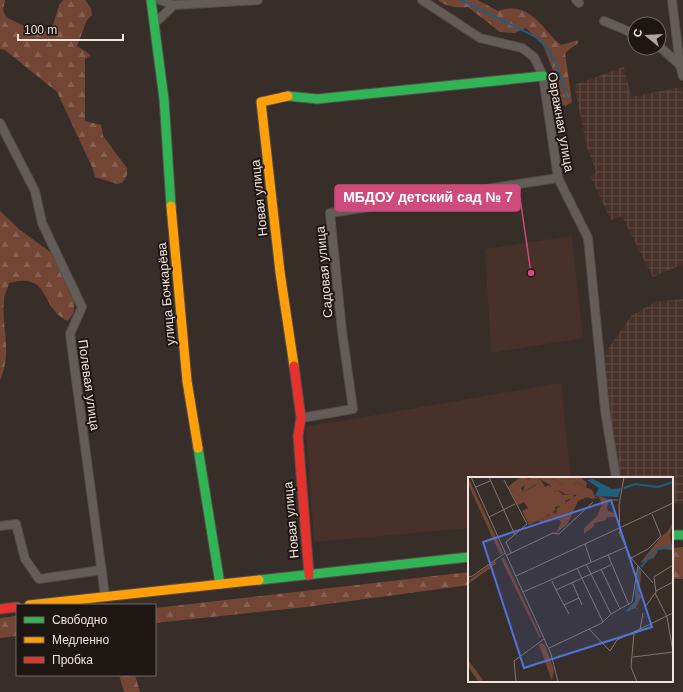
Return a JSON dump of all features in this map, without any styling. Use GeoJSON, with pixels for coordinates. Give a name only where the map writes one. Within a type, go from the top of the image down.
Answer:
{"type":"FeatureCollection","features":[{"type":"Feature","properties":{"kind":"street","name":"улица Бочкарёва"},"geometry":{"type":"LineString","coordinates":[[151,0],[164,99],[170,195],[188,381],[220,584]]}},
{"type":"Feature","properties":{"kind":"street"},"geometry":{"type":"LineString","coordinates":[[160,0],[174,5],[258,0]]}},
{"type":"Feature","properties":{"kind":"street","name":"Овражная улица"},"geometry":{"type":"LineString","coordinates":[[422,0],[480,38],[522,48],[534,57],[543,76],[558,178],[588,238],[605,410],[616,477]]}},
{"type":"Feature","properties":{"kind":"street"},"geometry":{"type":"LineString","coordinates":[[672,0],[680,65],[683,76]]}},
{"type":"Feature","properties":{"kind":"street"},"geometry":{"type":"LineString","coordinates":[[154,24],[174,5]]}},
{"type":"Feature","properties":{"kind":"street"},"geometry":{"type":"LineString","coordinates":[[604,21],[627,31]]}},
{"type":"Feature","properties":{"kind":"street"},"geometry":{"type":"LineString","coordinates":[[667,53],[680,65]]}},
{"type":"Feature","properties":{"kind":"street","name":"Новая улица"},"geometry":{"type":"LineString","coordinates":[[309,575],[298,436],[300,418],[280,272],[261,102],[275,97],[311,97],[317,100],[543,76]]}},
{"type":"Feature","properties":{"kind":"street","name":"Полевая улица"},"geometry":{"type":"LineString","coordinates":[[0,123],[35,191],[42,223],[82,307],[70,334],[105,596]]}},
{"type":"Feature","properties":{"kind":"street","name":"Садовая улица"},"geometry":{"type":"LineString","coordinates":[[300,418],[353,409],[342,331],[330,213],[558,178]]}},
{"type":"Feature","properties":{"kind":"street"},"geometry":{"type":"LineString","coordinates":[[0,526],[16,524],[26,559],[39,579],[102,570]]}},
{"type":"Feature","properties":{"kind":"street"},"geometry":{"type":"LineString","coordinates":[[37,604],[468,557]]}},
{"type":"Feature","properties":{"kind":"street"},"geometry":{"type":"LineString","coordinates":[[0,609],[16,606]]}},
{"type":"Feature","properties":{"kind":"shaded area"},"geometry":{"type":"Polygon","coordinates":[[[624,67],[631,97],[681,87],[683,94],[683,264],[653,277],[622,216],[611,220],[590,176],[596,172],[587,147],[574,85],[624,67]]]}},
{"type":"Feature","properties":{"kind":"shaded area"},"geometry":{"type":"Polygon","coordinates":[[[572,236],[583,338],[491,353],[485,249],[572,236]]]}},
{"type":"Feature","properties":{"kind":"shaded area"},"geometry":{"type":"Polygon","coordinates":[[[683,299],[683,504],[673,503],[673,477],[619,477],[610,425],[605,353],[632,315],[656,302],[683,299]]]}},
{"type":"Feature","properties":{"kind":"shaded area"},"geometry":{"type":"Polygon","coordinates":[[[561,383],[571,477],[468,477],[468,528],[314,542],[306,427],[561,383]]]}},
{"type":"Feature","properties":{"kind":"green space"},"geometry":{"type":"Polygon","coordinates":[[[0,0],[5,0],[3,10],[6,17],[28,28],[51,32],[59,5],[63,0],[85,0],[91,8],[92,15],[87,20],[77,46],[91,55],[85,59],[85,121],[101,125],[103,136],[127,168],[127,175],[123,182],[117,184],[95,177],[93,169],[57,92],[5,50],[0,49],[0,0]]]}},
{"type":"Feature","properties":{"kind":"green space"},"geometry":{"type":"Polygon","coordinates":[[[438,0],[478,0],[498,11],[518,9],[534,17],[561,45],[578,40],[578,43],[565,53],[572,102],[566,106],[561,104],[559,86],[543,45],[526,28],[515,33],[500,32],[468,7],[452,6],[438,0]]]}},
{"type":"Feature","properties":{"kind":"green space"},"geometry":{"type":"Polygon","coordinates":[[[0,211],[20,230],[53,254],[74,295],[74,310],[72,316],[67,321],[58,314],[43,292],[32,282],[22,281],[9,283],[4,298],[6,359],[0,380],[0,211]]]}},
{"type":"Feature","properties":{"kind":"green space"},"geometry":{"type":"Polygon","coordinates":[[[683,547],[683,579],[673,579],[673,548],[683,547]]]}},
{"type":"Feature","properties":{"kind":"green space"},"geometry":{"type":"Polygon","coordinates":[[[468,572],[468,585],[306,607],[156,623],[156,608],[468,572]]]}},
{"type":"Feature","properties":{"kind":"green space"},"geometry":{"type":"Polygon","coordinates":[[[16,616],[16,636],[0,638],[0,618],[16,616]]]}},
{"type":"Feature","properties":{"kind":"green space"},"geometry":{"type":"Polygon","coordinates":[[[119,676],[135,676],[140,692],[124,692],[119,676]]]}},
{"type":"Feature","properties":{"kind":"waterway"},"geometry":{"type":"LineString","coordinates":[[461,0],[536,37],[548,50],[552,57],[567,98]]}},
{"type":"Feature","properties":{"kind":"traffic: fast"},"geometry":{"type":"LineString","coordinates":[[151,0],[164,99],[171,206]]}},
{"type":"Feature","properties":{"kind":"traffic: fast"},"geometry":{"type":"LineString","coordinates":[[288,96],[317,99],[543,76]]}},
{"type":"Feature","properties":{"kind":"traffic: fast"},"geometry":{"type":"LineString","coordinates":[[198,448],[220,584]]}},
{"type":"Feature","properties":{"kind":"traffic: fast"},"geometry":{"type":"LineString","coordinates":[[673,535],[683,535]]}},
{"type":"Feature","properties":{"kind":"traffic: fast"},"geometry":{"type":"LineString","coordinates":[[259,580],[468,557]]}},
{"type":"Feature","properties":{"kind":"traffic: slow"},"geometry":{"type":"LineString","coordinates":[[288,96],[261,102],[280,272],[294,366]]}},
{"type":"Feature","properties":{"kind":"traffic: slow"},"geometry":{"type":"LineString","coordinates":[[171,206],[187,381],[198,448]]}},
{"type":"Feature","properties":{"kind":"traffic: slow"},"geometry":{"type":"LineString","coordinates":[[38,604],[259,580]]}},
{"type":"Feature","properties":{"kind":"traffic: jam"},"geometry":{"type":"LineString","coordinates":[[294,366],[301,418],[298,436],[309,575]]}},
{"type":"Feature","properties":{"kind":"traffic: jam"},"geometry":{"type":"LineString","coordinates":[[0,609],[16,607]]}},
{"type":"Feature","properties":{"kind":"place","name":"МБДОУ детский сад № 7"},"geometry":{"type":"Point","coordinates":[531,273]}}]}
